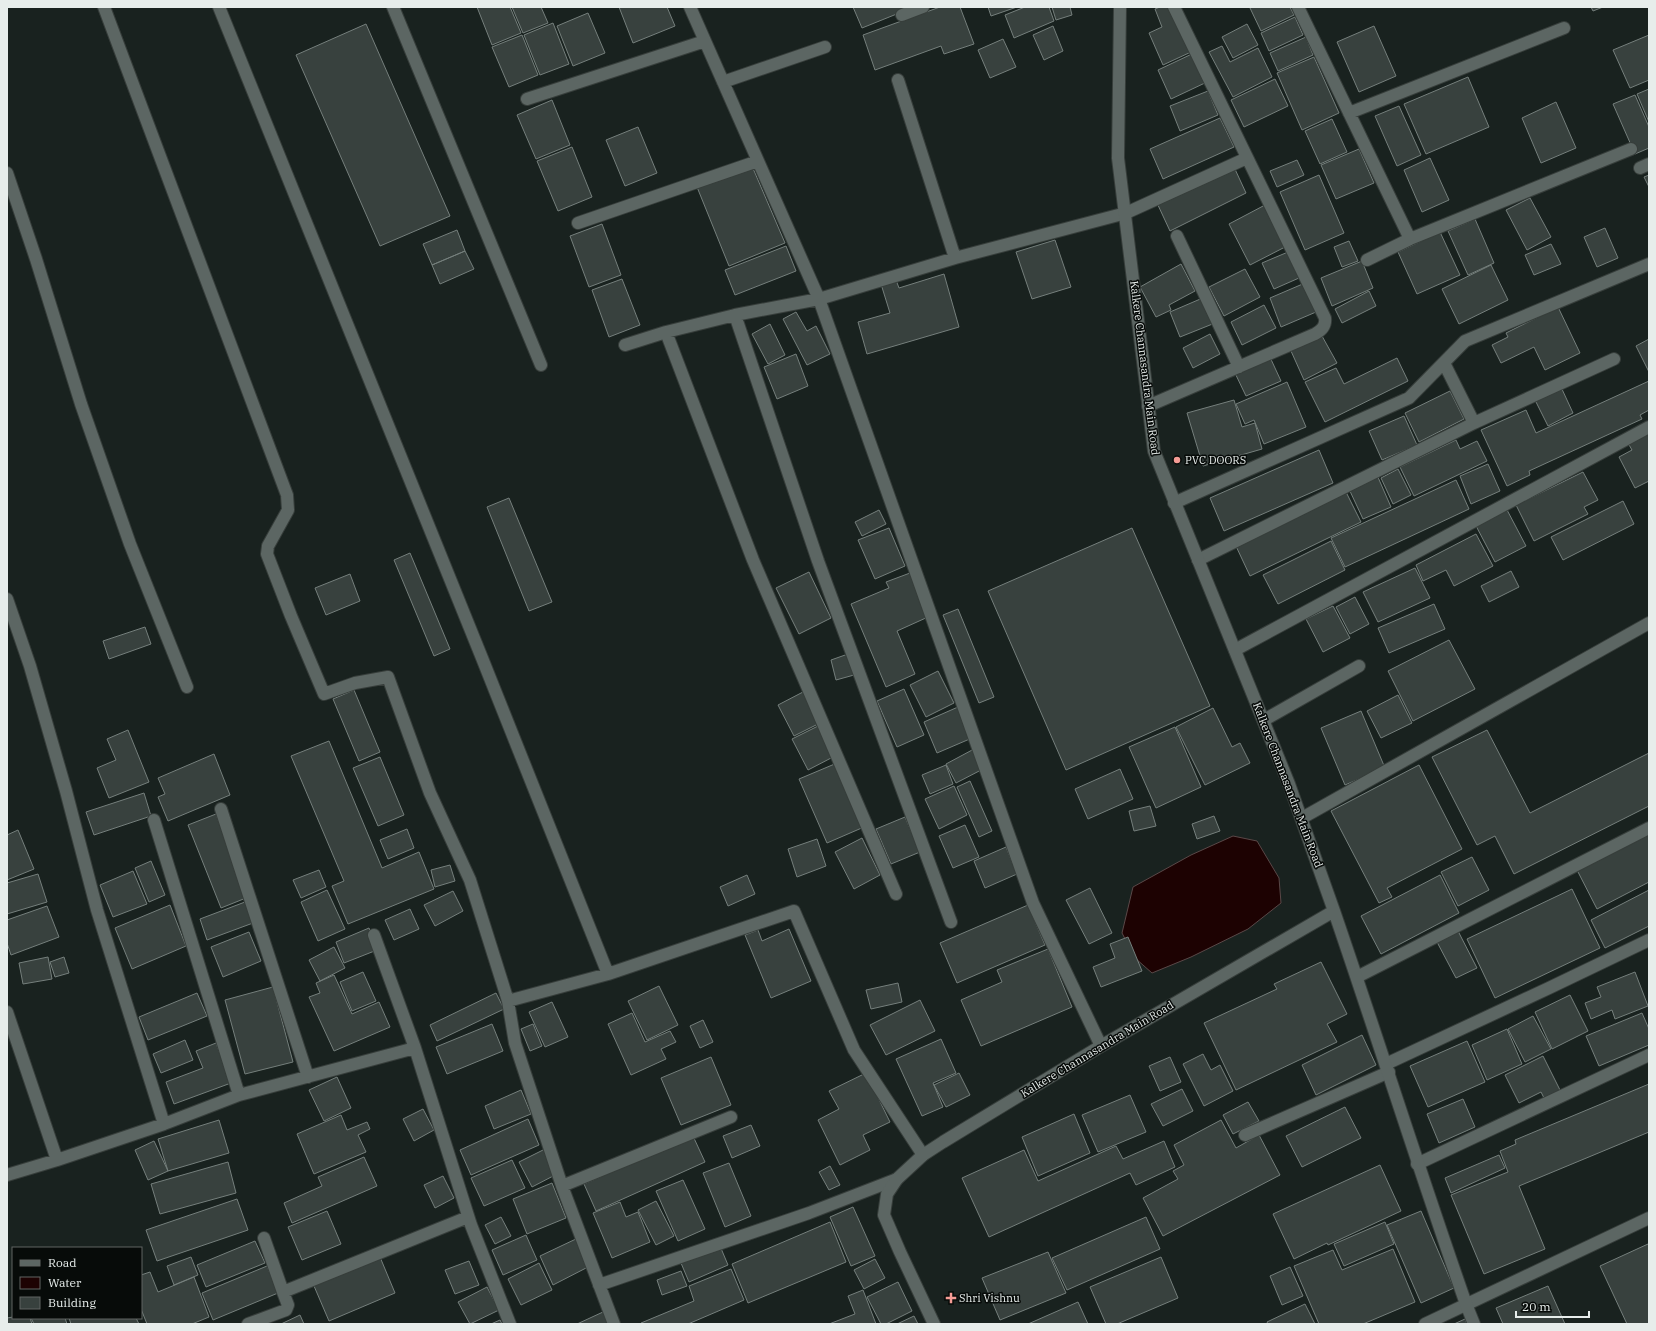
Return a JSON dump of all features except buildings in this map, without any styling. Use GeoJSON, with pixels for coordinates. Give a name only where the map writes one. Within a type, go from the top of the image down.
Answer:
{"type":"FeatureCollection","features":[{"type":"Feature","properties":{"kind":"street"},"geometry":{"type":"LineString","coordinates":[[104,7],[287,495],[288,510],[268,546],[267,554],[291,616],[324,694],[355,683],[388,677],[430,793],[470,880],[508,1001],[515,1043],[562,1186],[614,1324]]}},
{"type":"Feature","properties":{"kind":"street"},"geometry":{"type":"LineString","coordinates":[[219,7],[608,974]]}},
{"type":"Feature","properties":{"kind":"street"},"geometry":{"type":"LineString","coordinates":[[393,7],[541,365]]}},
{"type":"Feature","properties":{"kind":"street"},"geometry":{"type":"LineString","coordinates":[[690,7],[819,299],[1033,903],[1101,1046]]}},
{"type":"Feature","properties":{"kind":"street"},"geometry":{"type":"LineString","coordinates":[[902,16],[923,7]]}},
{"type":"Feature","properties":{"kind":"street","name":"Kalkere Channasandra Main Road"},"geometry":{"type":"LineString","coordinates":[[934,1324],[884,1216],[887,1194],[897,1179],[923,1155],[1101,1046],[1334,911],[1302,818],[1264,720],[1154,452],[1126,213],[1118,158],[1120,7]]}},
{"type":"Feature","properties":{"kind":"street"},"geometry":{"type":"LineString","coordinates":[[1148,406],[1315,334],[1323,328],[1325,323],[1325,318],[1174,7]]}},
{"type":"Feature","properties":{"kind":"street"},"geometry":{"type":"LineString","coordinates":[[1298,7],[1410,239]]}},
{"type":"Feature","properties":{"kind":"street"},"geometry":{"type":"LineString","coordinates":[[1349,113],[1564,28]]}},
{"type":"Feature","properties":{"kind":"street"},"geometry":{"type":"LineString","coordinates":[[527,99],[705,41]]}},
{"type":"Feature","properties":{"kind":"street"},"geometry":{"type":"LineString","coordinates":[[723,82],[825,48]]}},
{"type":"Feature","properties":{"kind":"street"},"geometry":{"type":"LineString","coordinates":[[898,80],[955,258]]}},
{"type":"Feature","properties":{"kind":"street"},"geometry":{"type":"LineString","coordinates":[[1367,260],[1410,239],[1631,149]]}},
{"type":"Feature","properties":{"kind":"street"},"geometry":{"type":"LineString","coordinates":[[625,345],[666,332],[734,315],[819,299],[955,258],[1126,213],[1247,158]]}},
{"type":"Feature","properties":{"kind":"street"},"geometry":{"type":"LineString","coordinates":[[578,223],[758,161]]}},
{"type":"Feature","properties":{"kind":"street"},"geometry":{"type":"LineString","coordinates":[[7,173],[36,259],[81,404],[130,544],[187,687]]}},
{"type":"Feature","properties":{"kind":"street"},"geometry":{"type":"LineString","coordinates":[[1177,236],[1239,366]]}},
{"type":"Feature","properties":{"kind":"street"},"geometry":{"type":"LineString","coordinates":[[1174,503],[1409,398],[1444,363],[1457,347],[1465,341],[1649,264]]}},
{"type":"Feature","properties":{"kind":"street"},"geometry":{"type":"LineString","coordinates":[[734,315],[818,561],[952,922]]}},
{"type":"Feature","properties":{"kind":"street"},"geometry":{"type":"LineString","coordinates":[[666,332],[753,560],[896,894]]}},
{"type":"Feature","properties":{"kind":"street"},"geometry":{"type":"LineString","coordinates":[[1198,560],[1474,423],[1614,359]]}},
{"type":"Feature","properties":{"kind":"street"},"geometry":{"type":"LineString","coordinates":[[1444,363],[1474,423]]}},
{"type":"Feature","properties":{"kind":"street"},"geometry":{"type":"LineString","coordinates":[[1235,650],[1649,427]]}},
{"type":"Feature","properties":{"kind":"street"},"geometry":{"type":"LineString","coordinates":[[7,600],[30,666],[56,754],[97,910],[164,1124]]}},
{"type":"Feature","properties":{"kind":"street"},"geometry":{"type":"LineString","coordinates":[[1302,818],[1649,623]]}},
{"type":"Feature","properties":{"kind":"street"},"geometry":{"type":"LineString","coordinates":[[1264,720],[1359,666]]}},
{"type":"Feature","properties":{"kind":"street"},"geometry":{"type":"LineString","coordinates":[[221,809],[308,1077]]}},
{"type":"Feature","properties":{"kind":"street"},"geometry":{"type":"LineString","coordinates":[[154,820],[239,1095]]}},
{"type":"Feature","properties":{"kind":"street"},"geometry":{"type":"LineString","coordinates":[[1357,977],[1649,828]]}},
{"type":"Feature","properties":{"kind":"street"},"geometry":{"type":"LineString","coordinates":[[508,1001],[608,974],[794,911],[854,1050],[923,1155]]}},
{"type":"Feature","properties":{"kind":"street"},"geometry":{"type":"LineString","coordinates":[[1334,911],[1387,1068],[1417,1164],[1474,1324]]}},
{"type":"Feature","properties":{"kind":"street"},"geometry":{"type":"LineString","coordinates":[[374,935],[415,1048],[468,1217],[510,1324]]}},
{"type":"Feature","properties":{"kind":"street"},"geometry":{"type":"LineString","coordinates":[[1245,1135],[1387,1068],[1649,940]]}},
{"type":"Feature","properties":{"kind":"street"},"geometry":{"type":"LineString","coordinates":[[7,1012],[57,1160]]}},
{"type":"Feature","properties":{"kind":"street"},"geometry":{"type":"LineString","coordinates":[[7,1175],[164,1124],[239,1095],[415,1048]]}},
{"type":"Feature","properties":{"kind":"street"},"geometry":{"type":"LineString","coordinates":[[1417,1164],[1649,1055]]}},
{"type":"Feature","properties":{"kind":"street"},"geometry":{"type":"LineString","coordinates":[[562,1186],[731,1117]]}},
{"type":"Feature","properties":{"kind":"street"},"geometry":{"type":"LineString","coordinates":[[599,1285],[809,1214],[897,1179]]}},
{"type":"Feature","properties":{"kind":"street"},"geometry":{"type":"LineString","coordinates":[[283,1292],[468,1217]]}},
{"type":"Feature","properties":{"kind":"street"},"geometry":{"type":"LineString","coordinates":[[1425,1324],[1649,1218]]}},
{"type":"Feature","properties":{"kind":"street"},"geometry":{"type":"LineString","coordinates":[[248,1324],[286,1310],[288,1305],[264,1238]]}},
{"type":"Feature","properties":{"kind":"water"},"geometry":{"type":"Polygon","coordinates":[[[1233,836],[1257,841],[1279,878],[1281,903],[1248,929],[1191,957],[1152,973],[1135,958],[1122,933],[1133,887],[1191,855],[1233,836]]]}},
{"type":"Feature","properties":{"kind":"place","name":"PVC DOORS"},"geometry":{"type":"Point","coordinates":[1177,460]}},
{"type":"Feature","properties":{"kind":"place","name":"Shri Vishnu"},"geometry":{"type":"Point","coordinates":[951,1298]}}]}
